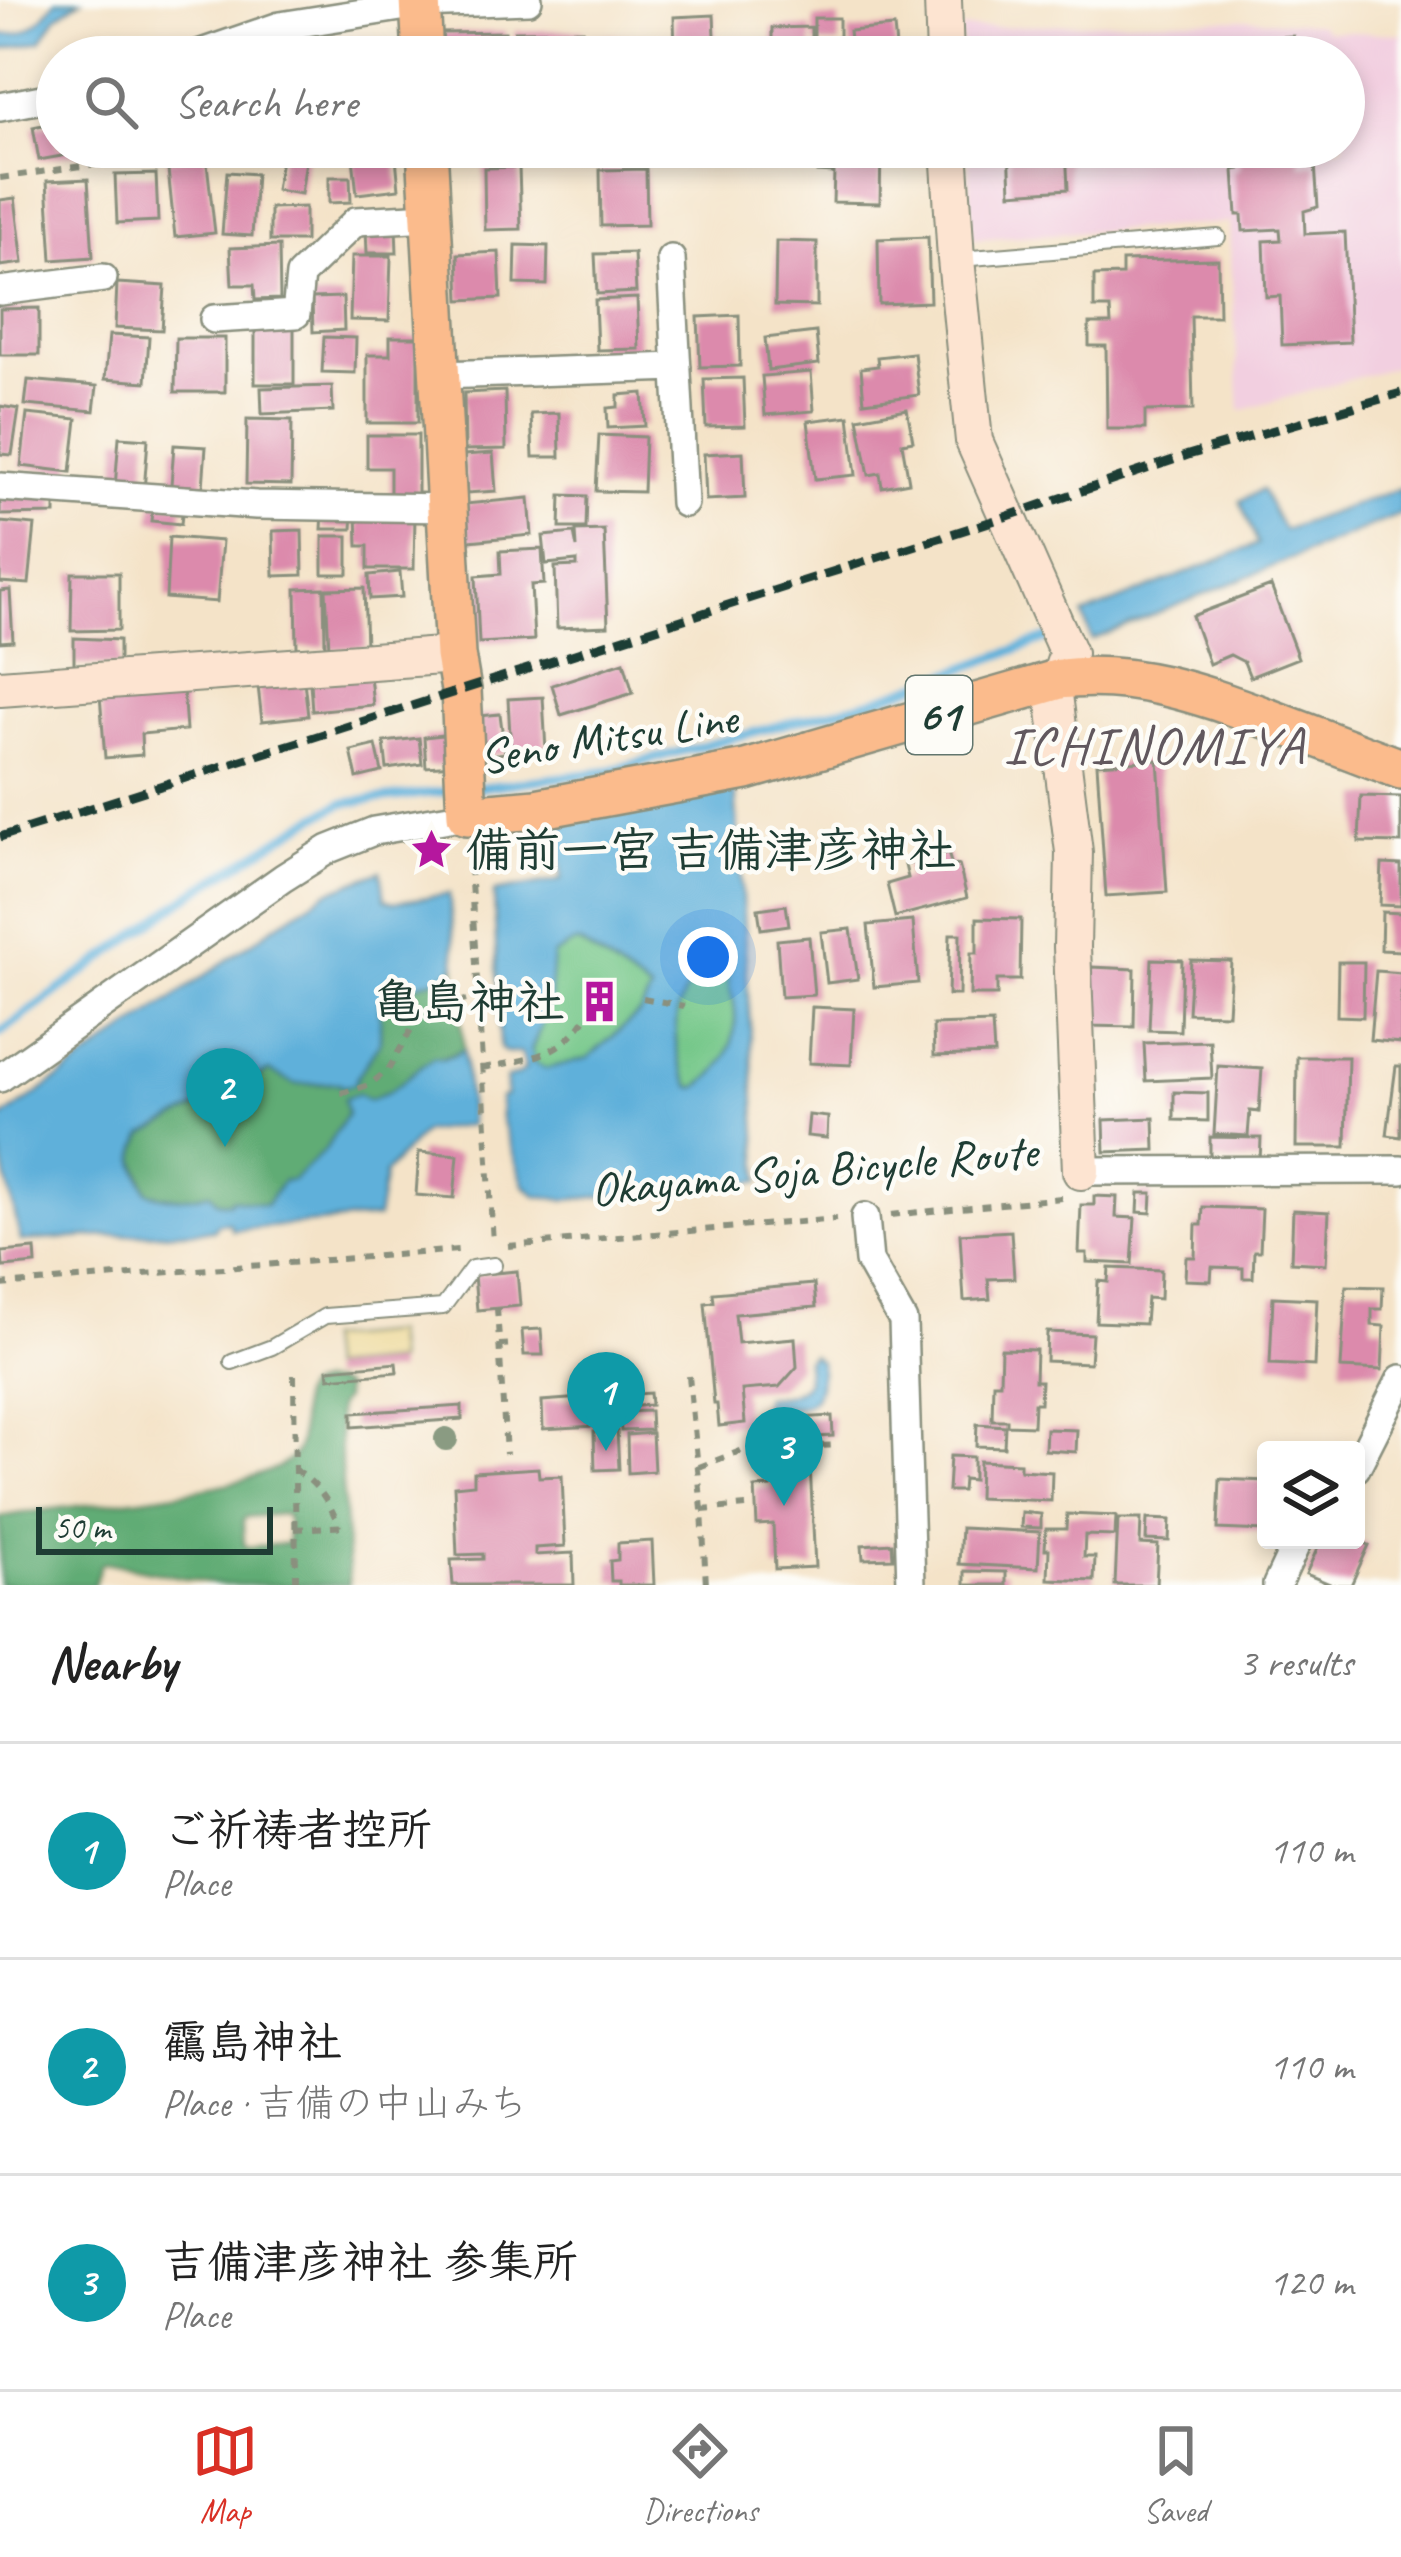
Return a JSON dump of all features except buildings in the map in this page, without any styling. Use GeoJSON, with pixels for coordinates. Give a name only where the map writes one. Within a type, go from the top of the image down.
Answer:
{"type":"FeatureCollection","features":[{"type":"Feature","properties":{"kind":"main road"},"geometry":{"type":"LineString","coordinates":[[943,0],[944,36]]}},
{"type":"Feature","properties":{"kind":"main road"},"geometry":{"type":"LineString","coordinates":[[420,2],[422,36]]}},
{"type":"Feature","properties":{"kind":"main road","name":"Seno Mitsu Line"},"geometry":{"type":"LineString","coordinates":[[429,168],[466,796],[536,809],[746,770],[1064,666],[1083,676],[1168,684],[1401,769]]}},
{"type":"Feature","properties":{"kind":"main road","name":"Okayama Soja Bicycle Route"},"geometry":{"type":"LineString","coordinates":[[950,168],[974,441],[1051,614],[1064,666],[1054,695],[1074,852],[1072,947],[1082,1171]]}},
{"type":"Feature","properties":{"kind":"main road"},"geometry":{"type":"LineString","coordinates":[[0,688],[455,655]]}},
{"type":"Feature","properties":{"kind":"street"},"geometry":{"type":"LineString","coordinates":[[251,36],[280,26],[420,2],[528,0]]}},
{"type":"Feature","properties":{"kind":"street"},"geometry":{"type":"LineString","coordinates":[[1,107],[36,100]]}},
{"type":"Feature","properties":{"kind":"street"},"geometry":{"type":"LineString","coordinates":[[214,319],[296,314],[300,275],[356,221],[431,218]]}},
{"type":"Feature","properties":{"kind":"street"},"geometry":{"type":"LineString","coordinates":[[671,259],[684,503]]}},
{"type":"Feature","properties":{"kind":"street"},"geometry":{"type":"LineString","coordinates":[[0,290],[104,278]]}},
{"type":"Feature","properties":{"kind":"street"},"geometry":{"type":"LineString","coordinates":[[440,375],[676,367]]}},
{"type":"Feature","properties":{"kind":"street"},"geometry":{"type":"LineString","coordinates":[[0,487],[256,505],[447,508]]}},
{"type":"Feature","properties":{"kind":"street"},"geometry":{"type":"LineString","coordinates":[[0,1078],[329,849],[466,796]]}},
{"type":"Feature","properties":{"kind":"street"},"geometry":{"type":"LineString","coordinates":[[1082,1171],[1401,1170]]}},
{"type":"Feature","properties":{"kind":"street"},"geometry":{"type":"LineString","coordinates":[[866,1217],[868,1261],[903,1321],[911,1585]]}},
{"type":"Feature","properties":{"kind":"street"},"geometry":{"type":"LineString","coordinates":[[1365,1450],[1401,1379]]}},
{"type":"Feature","properties":{"kind":"street"},"geometry":{"type":"LineString","coordinates":[[1277,1585],[1294,1549]]}},
{"type":"Feature","properties":{"kind":"lane"},"geometry":{"type":"LineString","coordinates":[[956,259],[1218,238]]}},
{"type":"Feature","properties":{"kind":"lane"},"geometry":{"type":"LineString","coordinates":[[232,1362],[272,1347],[325,1316],[443,1307],[472,1268],[494,1265]]}},
{"type":"Feature","properties":{"kind":"path"},"geometry":{"type":"LineString","coordinates":[[0,178],[68,168]]}},
{"type":"Feature","properties":{"kind":"path"},"geometry":{"type":"LineString","coordinates":[[466,796],[482,1068],[554,1050],[574,1036],[586,1017]]}},
{"type":"Feature","properties":{"kind":"path"},"geometry":{"type":"LineString","coordinates":[[643,998],[684,1006]]}},
{"type":"Feature","properties":{"kind":"path"},"geometry":{"type":"LineString","coordinates":[[341,1093],[368,1085],[388,1070],[420,1015],[435,1006],[466,1000]]}},
{"type":"Feature","properties":{"kind":"path","name":"Okayama Soja Bicycle Route"},"geometry":{"type":"LineString","coordinates":[[482,1068],[494,1247],[1060,1200],[1082,1171]]}},
{"type":"Feature","properties":{"kind":"path"},"geometry":{"type":"LineString","coordinates":[[0,1286],[471,1249]]}},
{"type":"Feature","properties":{"kind":"path"},"geometry":{"type":"LineString","coordinates":[[497,1308],[506,1454]]}},
{"type":"Feature","properties":{"kind":"path"},"geometry":{"type":"LineString","coordinates":[[500,1345],[517,1344]]}},
{"type":"Feature","properties":{"kind":"path"},"geometry":{"type":"LineString","coordinates":[[294,1376],[296,1585]]}},
{"type":"Feature","properties":{"kind":"path"},"geometry":{"type":"LineString","coordinates":[[689,1376],[706,1585]]}},
{"type":"Feature","properties":{"kind":"path"},"geometry":{"type":"LineString","coordinates":[[699,1467],[742,1450],[838,1445]]}},
{"type":"Feature","properties":{"kind":"path"},"geometry":{"type":"LineString","coordinates":[[295,1469],[329,1502],[343,1527],[295,1529]]}},
{"type":"Feature","properties":{"kind":"path"},"geometry":{"type":"LineString","coordinates":[[702,1510],[746,1506]]}},
{"type":"Feature","properties":{"kind":"shaded area"},"geometry":{"type":"Polygon","coordinates":[[[1251,19],[1320,24],[1326,31],[1401,34],[1401,365],[1240,411],[1229,223],[973,239],[969,168],[1365,168],[1365,36],[962,36],[961,29],[1251,19]]]}},
{"type":"Feature","properties":{"kind":"green space"},"geometry":{"type":"Polygon","coordinates":[[[575,942],[651,992],[640,1013],[588,1058],[546,1069],[534,1063],[531,1051],[549,1005],[552,955],[575,942]]]}},
{"type":"Feature","properties":{"kind":"green space"},"geometry":{"type":"Polygon","coordinates":[[[727,951],[732,955],[732,1041],[715,1072],[691,1087],[676,1040],[680,1004],[693,982],[727,951]]]}},
{"type":"Feature","properties":{"kind":"green space"},"geometry":{"type":"Polygon","coordinates":[[[456,966],[464,1050],[422,1065],[400,1087],[347,1114],[325,1150],[293,1180],[283,1181],[266,1205],[217,1201],[210,1193],[178,1198],[147,1192],[135,1156],[144,1135],[270,1071],[312,1084],[356,1079],[380,1041],[380,999],[385,993],[439,978],[456,966]]]}},
{"type":"Feature","properties":{"kind":"green space"},"geometry":{"type":"Polygon","coordinates":[[[318,1383],[344,1388],[337,1407],[349,1585],[220,1585],[105,1562],[94,1585],[0,1585],[0,1517],[206,1488],[279,1467],[298,1447],[304,1389],[318,1383]],[[246,1517],[244,1544],[285,1544],[287,1517],[246,1517]]]}},
{"type":"Feature","properties":{"kind":"sand"},"geometry":{"type":"Polygon","coordinates":[[[393,1333],[396,1362],[328,1368],[325,1339],[393,1333]]]}},
{"type":"Feature","properties":{"kind":"water"},"geometry":{"type":"Polygon","coordinates":[[[56,0],[81,0],[56,17],[44,36],[36,36],[36,42],[0,50],[0,34],[26,31],[56,0]]]}},
{"type":"Feature","properties":{"kind":"water"},"geometry":{"type":"Polygon","coordinates":[[[1401,488],[1401,514],[1092,640],[1083,615],[1258,544],[1240,501],[1262,490],[1283,530],[1401,488]]]}},
{"type":"Feature","properties":{"kind":"water"},"geometry":{"type":"Polygon","coordinates":[[[735,786],[760,1182],[565,1200],[537,1196],[524,1185],[501,1119],[506,1079],[525,1068],[521,1053],[500,1048],[494,892],[562,880],[557,821],[735,786]],[[575,943],[553,955],[549,1005],[531,1051],[534,1063],[546,1069],[588,1058],[640,1013],[651,992],[575,943]],[[727,951],[696,978],[680,1003],[677,1046],[691,1087],[715,1072],[732,1040],[732,955],[727,951]]]}},
{"type":"Feature","properties":{"kind":"water"},"geometry":{"type":"Polygon","coordinates":[[[381,871],[385,899],[394,902],[449,894],[456,966],[439,978],[384,993],[380,1041],[355,1084],[295,1084],[269,1071],[144,1135],[137,1151],[138,1170],[147,1192],[155,1195],[178,1198],[210,1193],[217,1201],[266,1205],[283,1181],[293,1180],[325,1150],[347,1114],[344,1099],[358,1094],[368,1100],[379,1096],[433,1058],[464,1050],[470,1125],[423,1132],[385,1173],[377,1218],[232,1230],[229,1222],[218,1223],[213,1230],[21,1241],[0,1150],[0,1120],[327,892],[381,871]]]}},
{"type":"Feature","properties":{"kind":"water"},"geometry":{"type":"Polygon","coordinates":[[[812,1355],[820,1362],[813,1398],[792,1408],[761,1407],[764,1397],[788,1394],[803,1386],[806,1360],[812,1355]]]}},
{"type":"Feature","properties":{"kind":"waterway"},"geometry":{"type":"LineString","coordinates":[[474,788],[603,772],[872,701],[1054,636]]}},
{"type":"Feature","properties":{"kind":"waterway"},"geometry":{"type":"LineString","coordinates":[[0,1033],[193,893],[307,822],[343,803],[458,790]]}},
{"type":"Feature","properties":{"kind":"railway"},"geometry":{"type":"LineString","coordinates":[[0,837],[1188,455],[1401,393]]}},
{"type":"Feature","properties":{"kind":"place","name":"備前一宮 吉備津彦神社"},"geometry":{"type":"Point","coordinates":[431,850]}},
{"type":"Feature","properties":{"kind":"place","name":"亀島神社"},"geometry":{"type":"Point","coordinates":[599,1002]}},
{"type":"Feature","properties":{"kind":"place","name":"靍島神社"},"geometry":{"type":"Point","coordinates":[225,1147]}},
{"type":"Feature","properties":{"kind":"place","name":"ご祈祷者控所"},"geometry":{"type":"Point","coordinates":[606,1451]}},
{"type":"Feature","properties":{"kind":"place","name":"吉備津彦神社 参集所"},"geometry":{"type":"Point","coordinates":[784,1506]}},
{"type":"Feature","properties":{"kind":"district","name":"ICHINOMIYA"},"geometry":{"type":"Point","coordinates":[1155,745]}}]}
